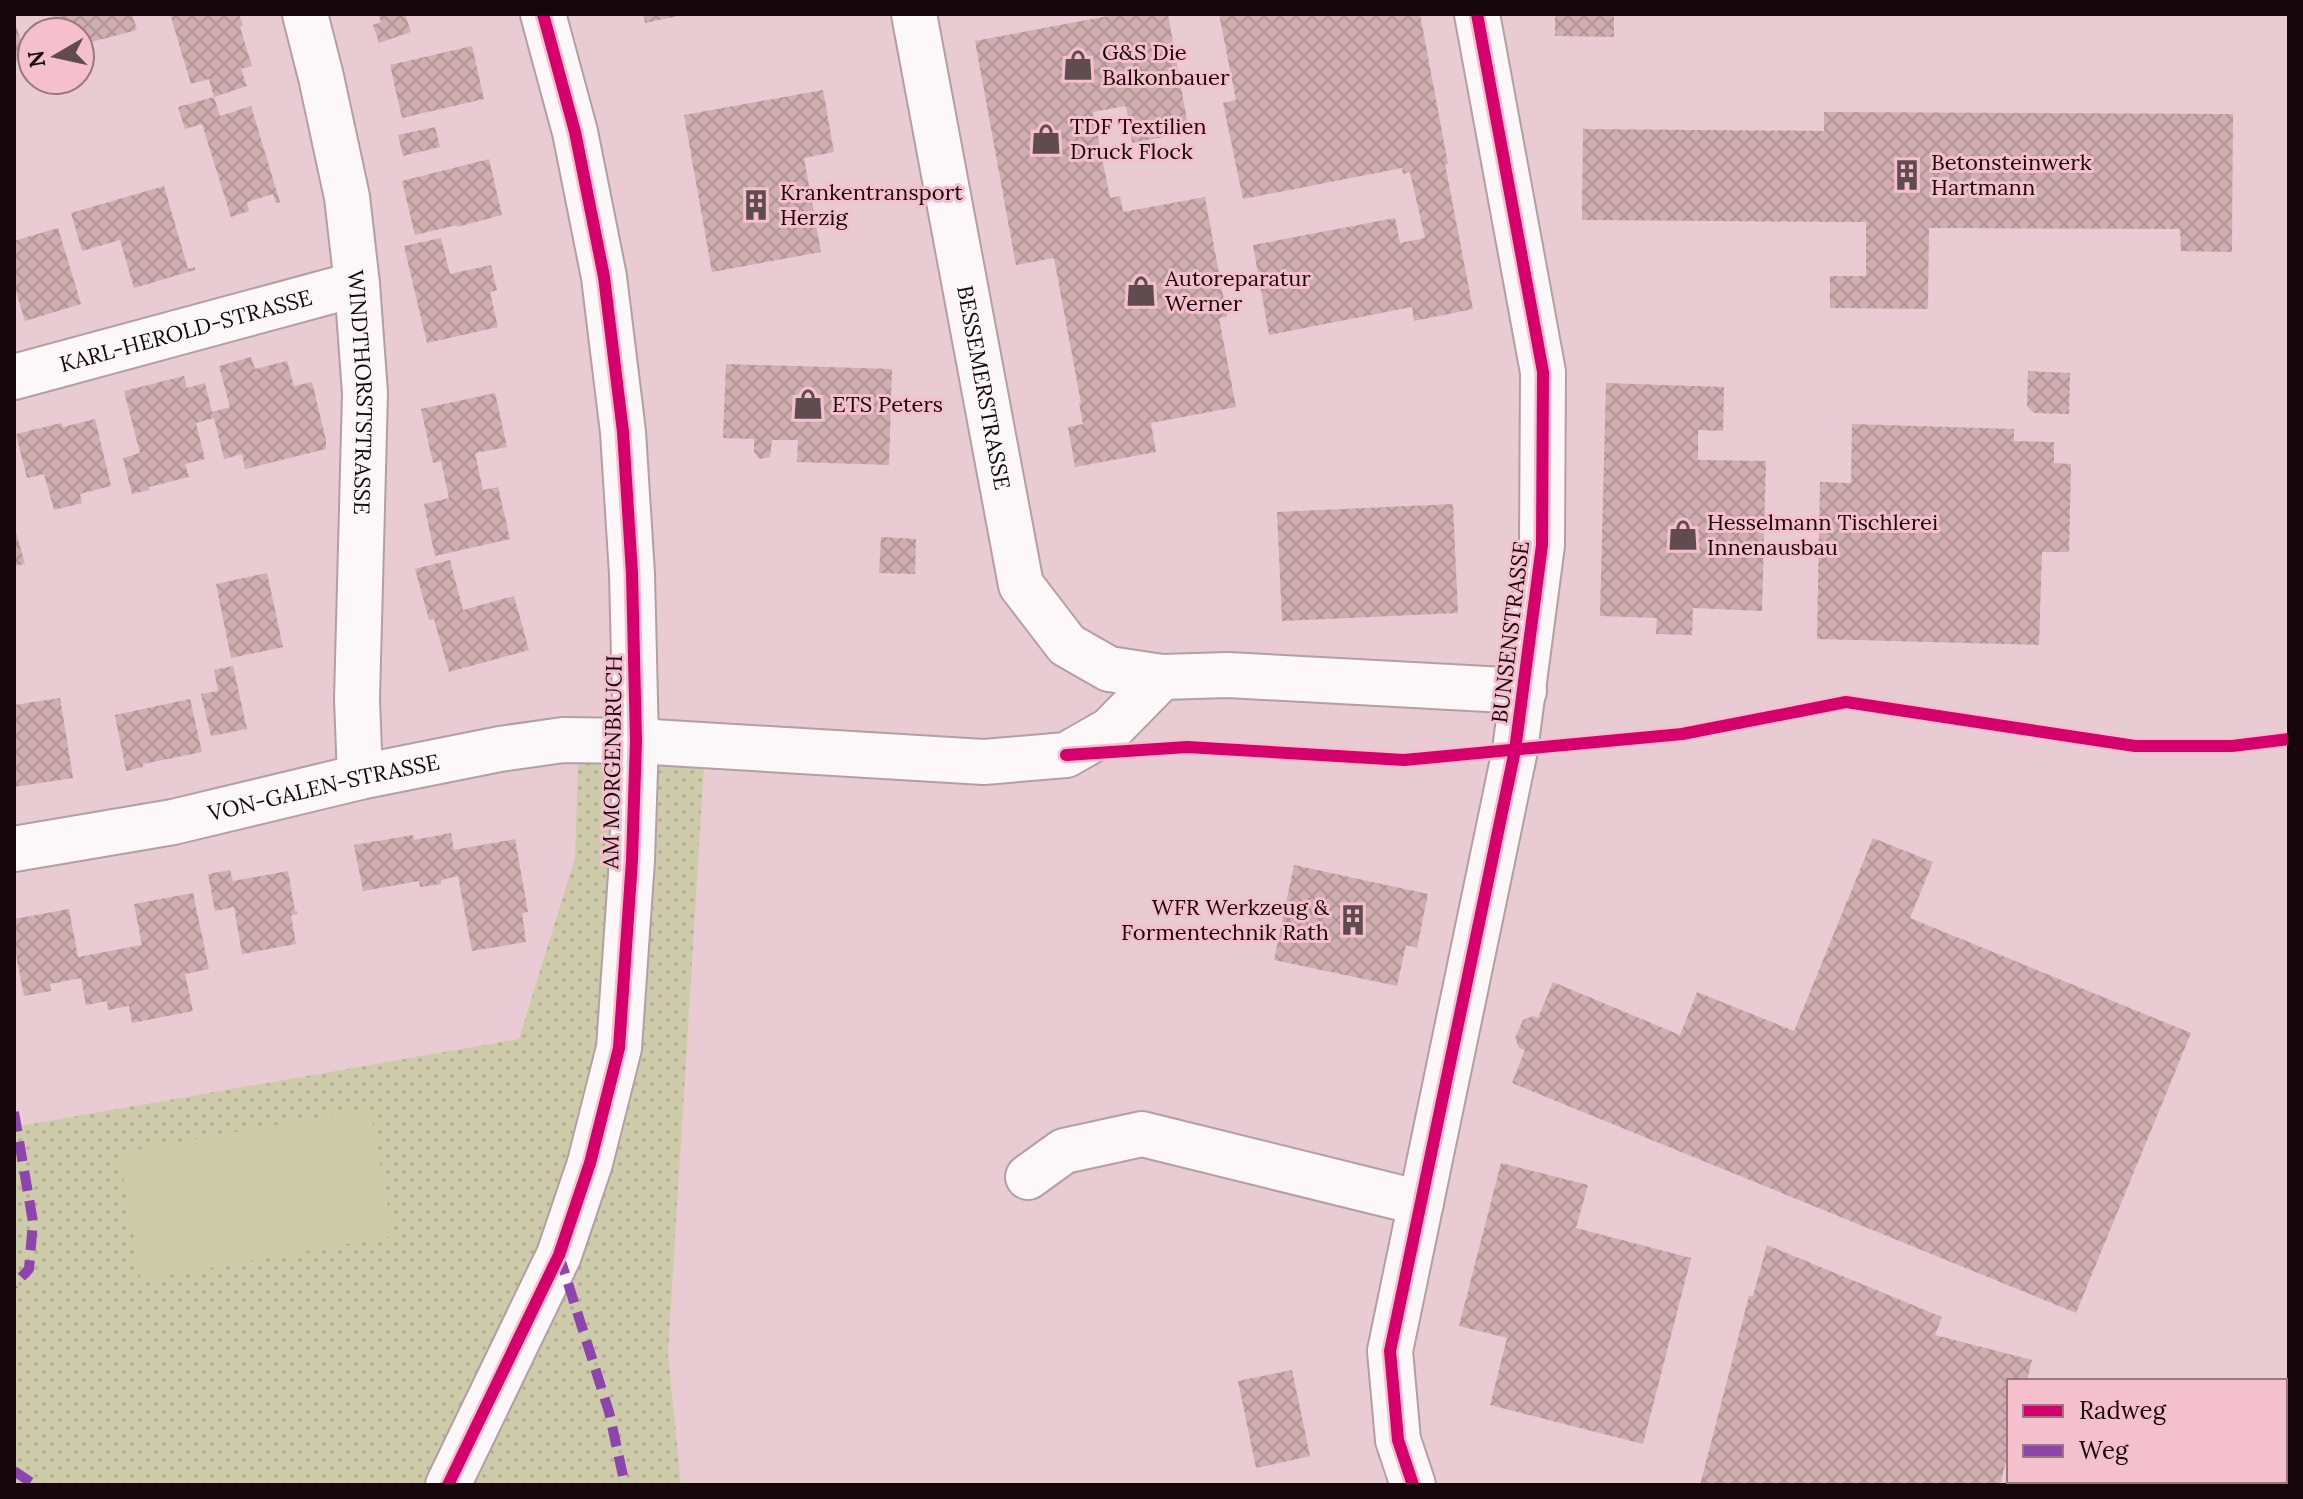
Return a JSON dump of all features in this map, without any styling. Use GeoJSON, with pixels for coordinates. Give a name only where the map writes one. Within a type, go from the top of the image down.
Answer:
{"type":"FeatureCollection","features":[{"type":"Feature","properties":{"kind":"street","name":"WINDTHORSTSTRASSE"},"geometry":{"type":"LineString","coordinates":[[305,14],[347,197],[365,393],[357,699],[360,777]]}},
{"type":"Feature","properties":{"kind":"street","name":"AM MORGENBRUCH"},"geometry":{"type":"LineString","coordinates":[[448,1485],[559,1255],[590,1163],[619,1048],[632,860],[636,741],[632,574],[623,432],[604,277],[575,132],[543,14]]}},
{"type":"Feature","properties":{"kind":"street","name":"BESSEMERSTRASSE"},"geometry":{"type":"LineString","coordinates":[[914,14],[1021,585],[1067,645],[1109,669],[1162,677],[1228,675],[1524,691]]}},
{"type":"Feature","properties":{"kind":"street","name":"BUNSENSTRASSE"},"geometry":{"type":"LineString","coordinates":[[1413,1485],[1398,1440],[1390,1351],[1513,764],[1542,545],[1543,372],[1477,14]]}},
{"type":"Feature","properties":{"kind":"street","name":"KARL-HEROLD-STRASSE"},"geometry":{"type":"LineString","coordinates":[[14,377],[357,284]]}},
{"type":"Feature","properties":{"kind":"street"},"geometry":{"type":"LineString","coordinates":[[636,741],[984,762],[1066,755],[1110,730],[1162,677]]}},
{"type":"Feature","properties":{"kind":"street","name":"VON-GALEN-STRASSE"},"geometry":{"type":"LineString","coordinates":[[14,849],[173,822],[360,777],[500,749],[563,740],[636,741]]}},
{"type":"Feature","properties":{"kind":"street"},"geometry":{"type":"LineString","coordinates":[[1028,1177],[1064,1151],[1142,1134],[1421,1203]]}},
{"type":"Feature","properties":{"kind":"shaded area"},"geometry":{"type":"Polygon","coordinates":[[[578,763],[704,766],[668,1354],[681,1485],[14,1485],[14,1127],[519,1039],[575,858],[578,763]]]}},
{"type":"Feature","properties":{"kind":"shaded area"},"geometry":{"type":"Polygon","coordinates":[[[370,1108],[393,1236],[141,1280],[119,1153],[370,1108]]]}},
{"type":"Feature","properties":{"kind":"building"},"geometry":{"type":"Polygon","coordinates":[[[132,14],[137,30],[96,41],[96,16],[53,16],[132,14]]]}},
{"type":"Feature","properties":{"kind":"building"},"geometry":{"type":"Polygon","coordinates":[[[170,14],[239,14],[252,66],[241,69],[247,86],[214,97],[209,79],[191,84],[170,14]]]}},
{"type":"Feature","properties":{"kind":"building"},"geometry":{"type":"Polygon","coordinates":[[[378,14],[405,14],[411,32],[379,43],[373,25],[381,22],[378,14]]]}},
{"type":"Feature","properties":{"kind":"building"},"geometry":{"type":"Polygon","coordinates":[[[643,14],[683,14],[683,15],[645,23],[643,14]]]}},
{"type":"Feature","properties":{"kind":"building"},"geometry":{"type":"Polygon","coordinates":[[[1119,14],[1168,14],[1189,132],[1132,143],[1126,106],[1093,112],[1110,198],[1120,196],[1123,212],[1205,197],[1227,317],[1219,318],[1236,407],[1151,423],[1156,452],[1075,467],[1068,427],[1083,424],[1081,403],[1054,258],[1016,265],[975,41],[1119,14]]]}},
{"type":"Feature","properties":{"kind":"building"},"geometry":{"type":"Polygon","coordinates":[[[1219,14],[1420,14],[1473,309],[1414,321],[1412,307],[1269,335],[1253,245],[1395,218],[1400,243],[1425,238],[1410,172],[1403,174],[1402,168],[1243,199],[1223,103],[1236,100],[1219,14]]]}},
{"type":"Feature","properties":{"kind":"building"},"geometry":{"type":"Polygon","coordinates":[[[1555,14],[1614,14],[1614,37],[1555,36],[1555,14]]]}},
{"type":"Feature","properties":{"kind":"building"},"geometry":{"type":"Polygon","coordinates":[[[15,22],[16,60],[14,61],[15,22]]]}},
{"type":"Feature","properties":{"kind":"building"},"geometry":{"type":"Polygon","coordinates":[[[472,46],[484,99],[402,118],[390,65],[472,46]]]}},
{"type":"Feature","properties":{"kind":"building","name":"Krankentransport Herzig"},"geometry":{"type":"Polygon","coordinates":[[[823,90],[834,152],[804,158],[821,252],[712,272],[684,115],[823,90]]]}},
{"type":"Feature","properties":{"kind":"building"},"geometry":{"type":"Polygon","coordinates":[[[214,97],[220,116],[251,106],[280,202],[276,203],[273,194],[247,202],[249,211],[231,217],[202,124],[185,129],[178,107],[214,97]]]}},
{"type":"Feature","properties":{"kind":"building","name":"Betonsteinwerk Hartmann"},"geometry":{"type":"Polygon","coordinates":[[[1824,112],[2233,114],[2232,252],[2181,251],[2180,229],[1929,228],[1928,309],[1830,308],[1830,276],[1866,276],[1866,222],[1582,220],[1583,129],[1824,131],[1824,112]]]}},
{"type":"Feature","properties":{"kind":"building"},"geometry":{"type":"Polygon","coordinates":[[[435,127],[440,147],[403,156],[398,135],[435,127]]]}},
{"type":"Feature","properties":{"kind":"building"},"geometry":{"type":"Polygon","coordinates":[[[489,159],[502,215],[415,235],[402,181],[489,159]]]}},
{"type":"Feature","properties":{"kind":"building"},"geometry":{"type":"Polygon","coordinates":[[[164,186],[188,269],[195,267],[195,270],[134,288],[120,240],[82,251],[71,213],[164,186]]]}},
{"type":"Feature","properties":{"kind":"building"},"geometry":{"type":"Polygon","coordinates":[[[58,228],[81,304],[25,321],[14,285],[14,241],[58,228]]]}},
{"type":"Feature","properties":{"kind":"building"},"geometry":{"type":"Polygon","coordinates":[[[441,238],[450,274],[491,265],[497,290],[490,292],[498,327],[427,343],[404,246],[441,238]]]}},
{"type":"Feature","properties":{"kind":"building"},"geometry":{"type":"Polygon","coordinates":[[[251,357],[255,369],[287,361],[294,386],[312,382],[326,449],[245,469],[242,454],[224,459],[214,418],[196,423],[205,459],[185,464],[189,477],[132,494],[123,458],[140,453],[124,391],[184,376],[187,388],[205,383],[212,412],[230,407],[219,366],[251,357]]]}},
{"type":"Feature","properties":{"kind":"building","name":"ETS Peters"},"geometry":{"type":"Polygon","coordinates":[[[726,364],[892,369],[889,465],[797,462],[798,440],[772,440],[770,457],[760,459],[754,452],[754,439],[723,438],[726,364]]]}},
{"type":"Feature","properties":{"kind":"building"},"geometry":{"type":"Polygon","coordinates":[[[2028,371],[2070,373],[2069,414],[2034,413],[2027,406],[2028,371]]]}},
{"type":"Feature","properties":{"kind":"building","name":"Hesselmann Tischlerei Innenausbau"},"geometry":{"type":"Polygon","coordinates":[[[1606,383],[1724,387],[1723,431],[1698,430],[1698,460],[1766,461],[1762,611],[1693,608],[1692,635],[1656,634],[1657,618],[1600,616],[1606,383]]]}},
{"type":"Feature","properties":{"kind":"building"},"geometry":{"type":"Polygon","coordinates":[[[495,393],[507,447],[475,453],[483,490],[498,487],[510,539],[435,556],[424,504],[449,498],[441,461],[433,463],[421,409],[495,393]]]}},
{"type":"Feature","properties":{"kind":"building"},"geometry":{"type":"Polygon","coordinates":[[[95,419],[111,486],[80,494],[82,503],[54,510],[44,474],[27,478],[16,434],[61,423],[63,427],[95,419]]]}},
{"type":"Feature","properties":{"kind":"building"},"geometry":{"type":"Polygon","coordinates":[[[1852,424],[2014,429],[2014,441],[2054,442],[2054,463],[2071,464],[2069,552],[2042,552],[2039,645],[1817,639],[1820,482],[1851,483],[1852,424]]]}},
{"type":"Feature","properties":{"kind":"building"},"geometry":{"type":"Polygon","coordinates":[[[1453,504],[1458,613],[1282,621],[1277,512],[1453,504]]]}},
{"type":"Feature","properties":{"kind":"building"},"geometry":{"type":"Polygon","coordinates":[[[14,525],[25,564],[14,566],[14,525]]]}},
{"type":"Feature","properties":{"kind":"building"},"geometry":{"type":"Polygon","coordinates":[[[881,537],[916,539],[915,574],[879,573],[881,537]]]}},
{"type":"Feature","properties":{"kind":"building"},"geometry":{"type":"Polygon","coordinates":[[[450,560],[463,610],[514,596],[529,650],[449,672],[434,619],[429,620],[415,569],[450,560]]]}},
{"type":"Feature","properties":{"kind":"building"},"geometry":{"type":"Polygon","coordinates":[[[267,573],[283,647],[231,658],[216,584],[267,573]]]}},
{"type":"Feature","properties":{"kind":"building"},"geometry":{"type":"Polygon","coordinates":[[[233,666],[247,729],[211,736],[201,694],[218,691],[214,670],[233,666]]]}},
{"type":"Feature","properties":{"kind":"building"},"geometry":{"type":"Polygon","coordinates":[[[60,698],[73,778],[14,787],[14,705],[60,698]]]}},
{"type":"Feature","properties":{"kind":"building"},"geometry":{"type":"Polygon","coordinates":[[[190,699],[202,752],[143,764],[143,767],[126,771],[115,715],[190,699]]]}},
{"type":"Feature","properties":{"kind":"building"},"geometry":{"type":"Polygon","coordinates":[[[451,833],[454,850],[515,839],[528,912],[522,913],[526,942],[472,951],[458,876],[441,880],[441,884],[420,887],[419,881],[363,891],[354,845],[413,835],[414,840],[451,833]]]}},
{"type":"Feature","properties":{"kind":"building"},"geometry":{"type":"Polygon","coordinates":[[[1873,838],[1933,862],[1910,918],[2191,1033],[2076,1313],[1512,1083],[1525,1050],[1519,1048],[1515,1038],[1523,1020],[1533,1016],[1538,1018],[1553,982],[1680,1035],[1697,992],[1794,1031],[1873,838]]]}},
{"type":"Feature","properties":{"kind":"building","name":"WFR Werkzeug & Formentechnik Rath"},"geometry":{"type":"Polygon","coordinates":[[[1294,865],[1428,894],[1417,948],[1406,945],[1397,986],[1274,960],[1294,865]]]}},
{"type":"Feature","properties":{"kind":"building"},"geometry":{"type":"Polygon","coordinates":[[[230,870],[233,881],[288,871],[298,914],[291,915],[296,944],[242,954],[234,907],[215,911],[208,874],[230,870]]]}},
{"type":"Feature","properties":{"kind":"building"},"geometry":{"type":"Polygon","coordinates":[[[193,893],[209,969],[185,974],[193,1011],[132,1023],[129,1006],[108,1010],[107,1001],[86,1005],[81,978],[50,984],[51,991],[24,996],[14,944],[14,919],[69,909],[78,957],[142,945],[134,904],[193,893]]]}},
{"type":"Feature","properties":{"kind":"building"},"geometry":{"type":"Polygon","coordinates":[[[1501,1163],[1588,1185],[1576,1228],[1691,1258],[1643,1444],[1490,1405],[1507,1338],[1459,1326],[1501,1163]]]}},
{"type":"Feature","properties":{"kind":"building"},"geometry":{"type":"Polygon","coordinates":[[[1767,1245],[1942,1317],[1935,1335],[2032,1360],[2027,1379],[2007,1379],[2007,1457],[2000,1485],[1700,1485],[1749,1296],[1753,1296],[1767,1245]]]}},
{"type":"Feature","properties":{"kind":"building"},"geometry":{"type":"Polygon","coordinates":[[[1292,1370],[1310,1456],[1256,1468],[1238,1381],[1292,1370]]]}},
{"type":"Feature","properties":{"kind":"building"},"geometry":{"type":"Polygon","coordinates":[[[2038,1483],[2238,1483],[2237,1485],[2038,1483]]]}},
{"type":"Feature","properties":{"kind":"marked path"},"geometry":{"type":"LineString","coordinates":[[14,1112],[33,1222],[29,1269],[14,1285]]}},
{"type":"Feature","properties":{"kind":"marked path"},"geometry":{"type":"LineString","coordinates":[[559,1255],[609,1412],[625,1485]]}},
{"type":"Feature","properties":{"kind":"marked path"},"geometry":{"type":"LineString","coordinates":[[14,1471],[35,1485]]}},
{"type":"Feature","properties":{"kind":"cycle path"},"geometry":{"type":"LineString","coordinates":[[448,1485],[559,1255],[590,1163],[619,1048],[632,860],[636,741],[632,574],[623,432],[604,277],[575,132],[543,14]]}},
{"type":"Feature","properties":{"kind":"cycle path"},"geometry":{"type":"LineString","coordinates":[[1413,1485],[1398,1440],[1390,1351],[1515,750],[1542,545],[1543,372],[1477,14]]}},
{"type":"Feature","properties":{"kind":"cycle path"},"geometry":{"type":"LineString","coordinates":[[1066,755],[1187,747],[1404,760],[1682,734],[1846,702],[2135,746],[2232,746],[2289,739]]}},
{"type":"Feature","properties":{"kind":"place","name":"G&S Die Balkonbauer"},"geometry":{"type":"Point","coordinates":[1078,65]}},
{"type":"Feature","properties":{"kind":"place","name":"TDF Textilien Druck Flock"},"geometry":{"type":"Point","coordinates":[1046,139]}},
{"type":"Feature","properties":{"kind":"place","name":"Betonsteinwerk Hartmann"},"geometry":{"type":"Point","coordinates":[1907,175]}},
{"type":"Feature","properties":{"kind":"place","name":"Krankentransport Herzig"},"geometry":{"type":"Point","coordinates":[756,205]}},
{"type":"Feature","properties":{"kind":"place","name":"Autoreparatur Werner"},"geometry":{"type":"Point","coordinates":[1141,291]}},
{"type":"Feature","properties":{"kind":"place","name":"ETS Peters"},"geometry":{"type":"Point","coordinates":[808,404]}},
{"type":"Feature","properties":{"kind":"place","name":"Hesselmann Tischlerei Innenausbau"},"geometry":{"type":"Point","coordinates":[1683,535]}},
{"type":"Feature","properties":{"kind":"place","name":"WFR Werkzeug & Formentechnik Rath"},"geometry":{"type":"Point","coordinates":[1353,920]}}]}
